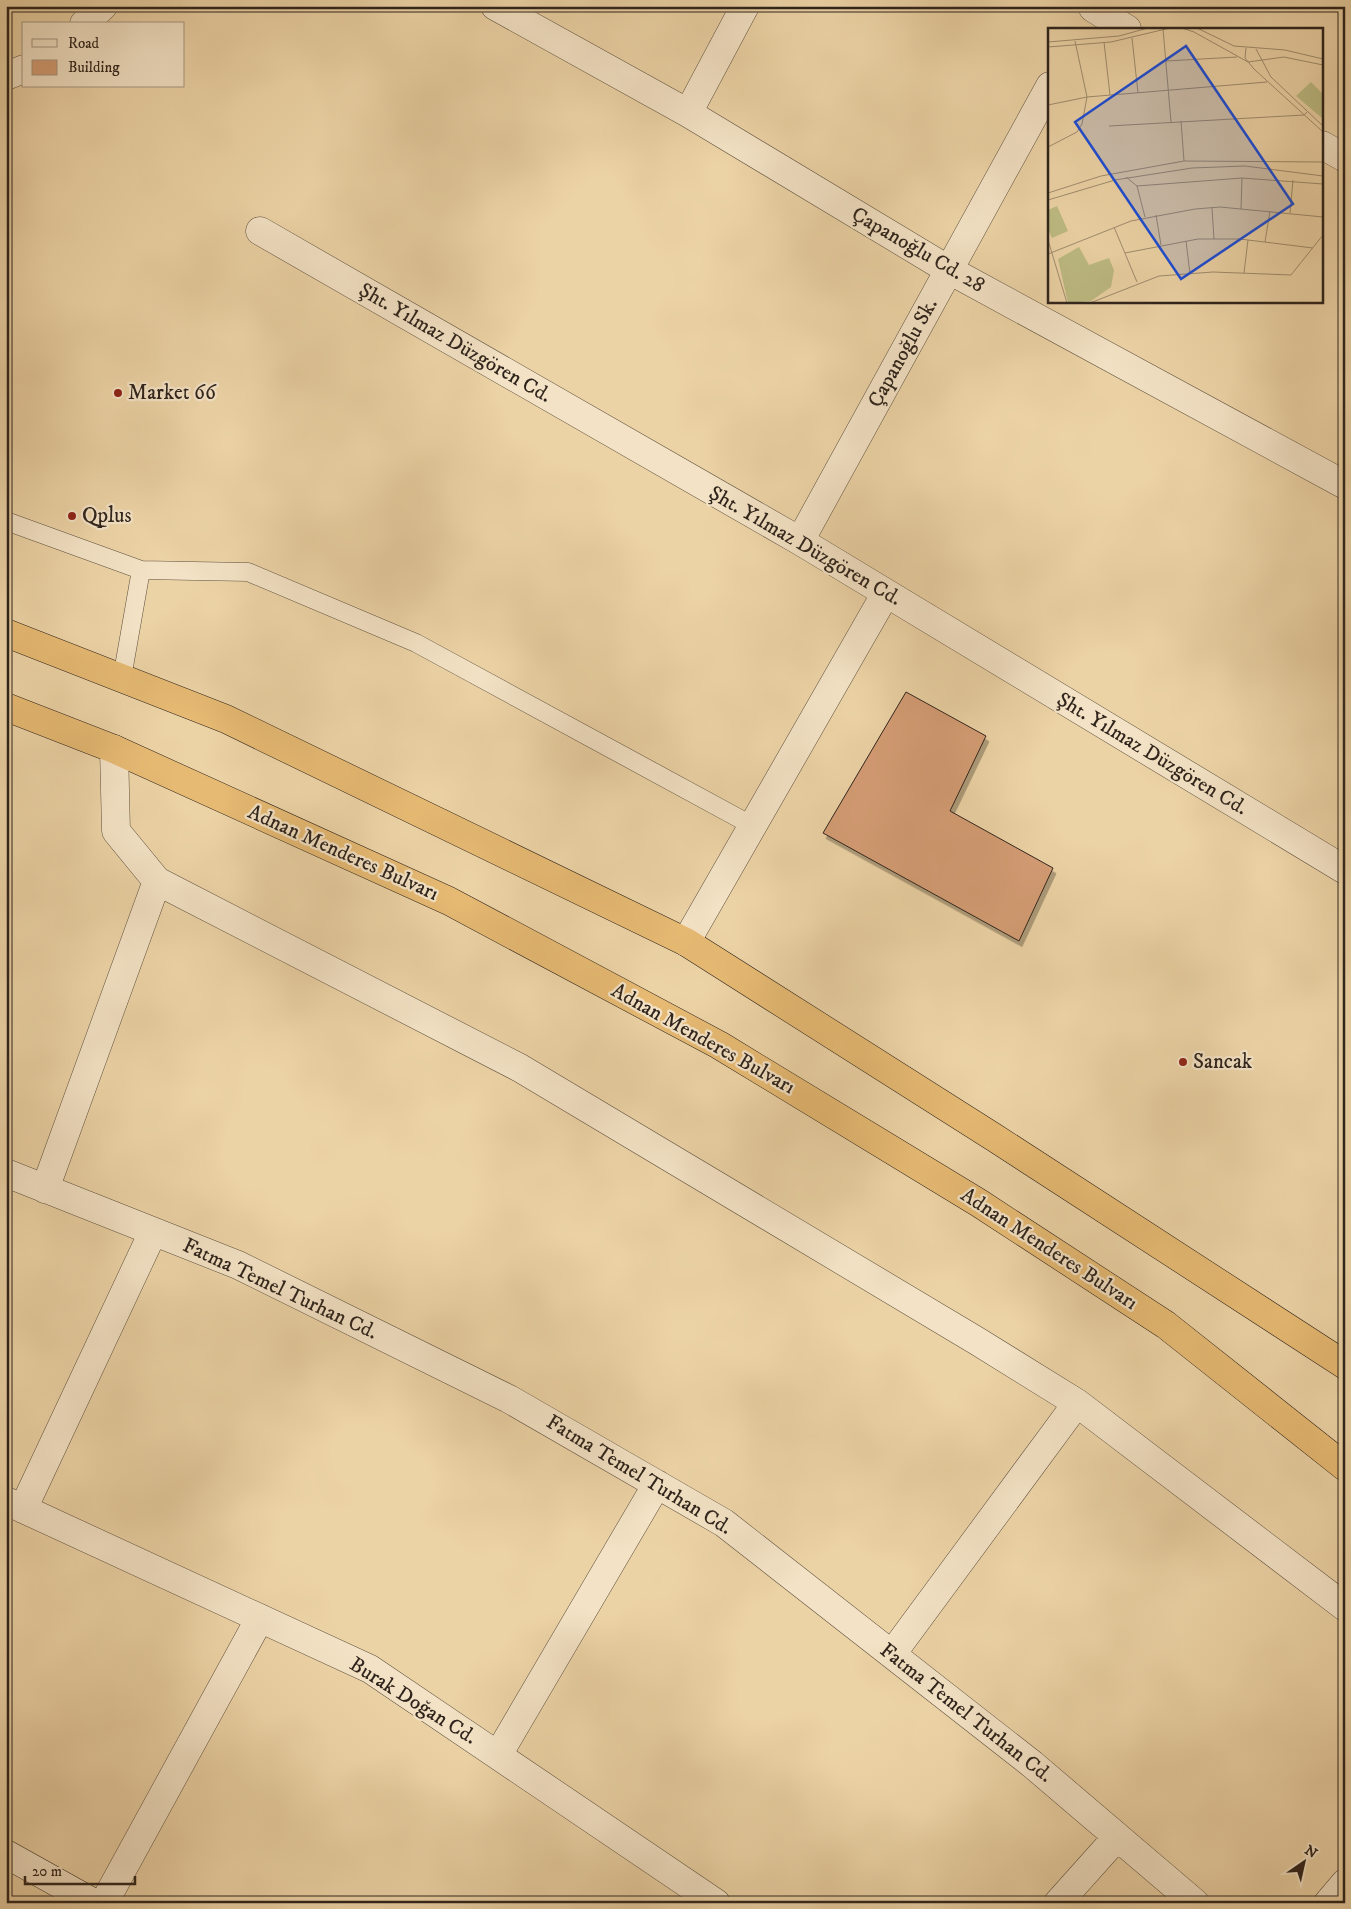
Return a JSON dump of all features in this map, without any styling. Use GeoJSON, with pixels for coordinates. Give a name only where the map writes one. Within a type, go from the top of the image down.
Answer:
{"type":"FeatureCollection","features":[{"type":"Feature","properties":{"kind":"highway"},"geometry":{"type":"LineString","coordinates":[[6,633],[226,719],[686,942],[996,1138],[1345,1365]]}},
{"type":"Feature","properties":{"kind":"highway","name":"Adnan Menderes Bulvarı"},"geometry":{"type":"LineString","coordinates":[[6,707],[114,749],[449,901],[719,1044],[979,1203],[1166,1325],[1345,1466]]}},
{"type":"Feature","properties":{"kind":"street"},"geometry":{"type":"LineString","coordinates":[[86,22],[103,6]]}},
{"type":"Feature","properties":{"kind":"street","name":"Çapanoğlu Cd. 28"},"geometry":{"type":"LineString","coordinates":[[495,6],[688,113],[949,270],[1345,485]]}},
{"type":"Feature","properties":{"kind":"street"},"geometry":{"type":"LineString","coordinates":[[688,113],[744,6]]}},
{"type":"Feature","properties":{"kind":"street"},"geometry":{"type":"LineString","coordinates":[[1089,14],[1125,28]]}},
{"type":"Feature","properties":{"kind":"street"},"geometry":{"type":"LineString","coordinates":[[6,76],[22,70]]}},
{"type":"Feature","properties":{"kind":"street","name":"Çapanoğlu Sk."},"geometry":{"type":"LineString","coordinates":[[800,541],[1048,90]]}},
{"type":"Feature","properties":{"kind":"street"},"geometry":{"type":"LineString","coordinates":[[1324,146],[1345,158]]}},
{"type":"Feature","properties":{"kind":"street","name":"Şht. Yılmaz Düzgören Cd."},"geometry":{"type":"LineString","coordinates":[[260,230],[800,541],[1345,870]]}},
{"type":"Feature","properties":{"kind":"street"},"geometry":{"type":"LineString","coordinates":[[686,942],[886,593]]}},
{"type":"Feature","properties":{"kind":"street"},"geometry":{"type":"LineString","coordinates":[[114,749],[116,831],[157,881],[520,1068],[968,1336],[1077,1403],[1345,1607]]}},
{"type":"Feature","properties":{"kind":"street"},"geometry":{"type":"LineString","coordinates":[[45,1189],[157,881]]}},
{"type":"Feature","properties":{"kind":"street","name":"Fatma Temel Turhan Cd."},"geometry":{"type":"LineString","coordinates":[[6,1173],[238,1265],[509,1399],[724,1523],[1032,1764],[1195,1903]]}},
{"type":"Feature","properties":{"kind":"street"},"geometry":{"type":"LineString","coordinates":[[15,1505],[154,1232]]}},
{"type":"Feature","properties":{"kind":"street"},"geometry":{"type":"LineString","coordinates":[[892,1654],[1077,1403]]}},
{"type":"Feature","properties":{"kind":"street"},"geometry":{"type":"LineString","coordinates":[[498,1755],[657,1484]]}},
{"type":"Feature","properties":{"kind":"street","name":"Burak Doğan Cd."},"geometry":{"type":"LineString","coordinates":[[15,1505],[370,1669],[716,1903]]}},
{"type":"Feature","properties":{"kind":"street"},"geometry":{"type":"LineString","coordinates":[[104,1903],[260,1618]]}},
{"type":"Feature","properties":{"kind":"street"},"geometry":{"type":"LineString","coordinates":[[1058,1903],[1117,1837]]}},
{"type":"Feature","properties":{"kind":"street"},"geometry":{"type":"LineString","coordinates":[[6,1854],[94,1903]]}},
{"type":"Feature","properties":{"kind":"street"},"geometry":{"type":"LineString","coordinates":[[1328,1903],[1345,1883]]}},
{"type":"Feature","properties":{"kind":"lane"},"geometry":{"type":"LineString","coordinates":[[6,521],[141,570],[248,572],[416,643],[753,826]]}},
{"type":"Feature","properties":{"kind":"lane"},"geometry":{"type":"LineString","coordinates":[[122,678],[141,570]]}},
{"type":"Feature","properties":{"kind":"building"},"geometry":{"type":"Polygon","coordinates":[[[906,692],[986,736],[950,811],[1053,868],[1019,941],[823,833],[906,692]]]}},
{"type":"Feature","properties":{"kind":"place","name":"Market 66"},"geometry":{"type":"Point","coordinates":[118,393]}},
{"type":"Feature","properties":{"kind":"place","name":"Qplus"},"geometry":{"type":"Point","coordinates":[72,516]}},
{"type":"Feature","properties":{"kind":"place","name":"Sancak"},"geometry":{"type":"Point","coordinates":[1183,1062]}}]}
